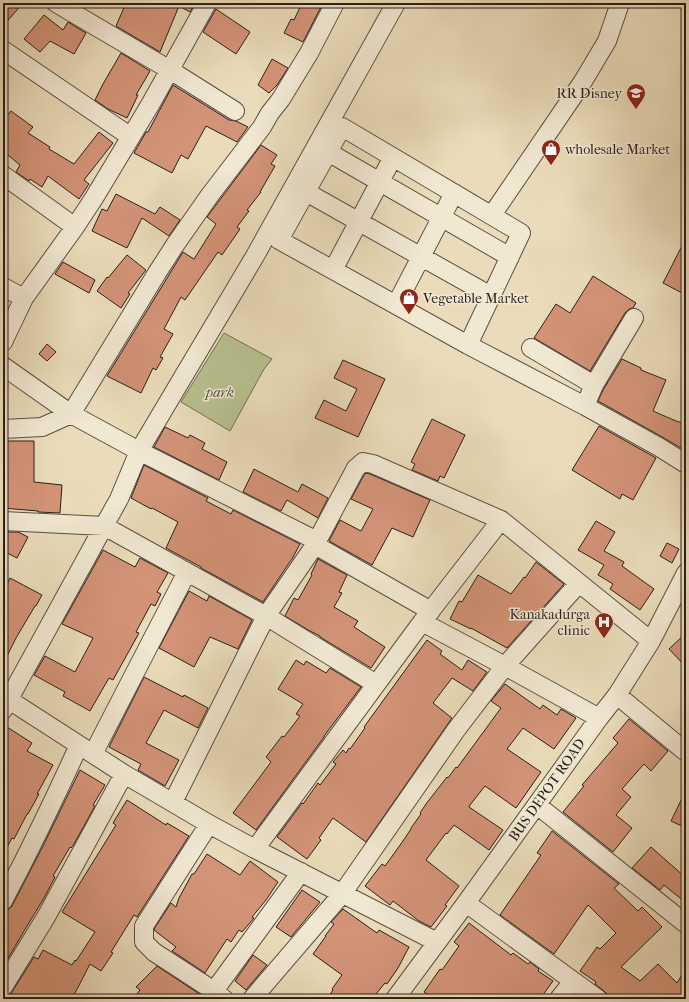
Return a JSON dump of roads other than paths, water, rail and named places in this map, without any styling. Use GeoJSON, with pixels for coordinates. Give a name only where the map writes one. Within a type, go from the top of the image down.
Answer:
{"type":"FeatureCollection","features":[{"type":"Feature","properties":{"kind":"street"},"geometry":{"type":"LineString","coordinates":[[56,3],[170,70],[235,111]]}},
{"type":"Feature","properties":{"kind":"street"},"geometry":{"type":"LineString","coordinates":[[3,342],[24,298],[94,198],[170,70],[207,3]]}},
{"type":"Feature","properties":{"kind":"street"},"geometry":{"type":"LineString","coordinates":[[3,429],[42,427],[71,414],[175,245],[281,99],[309,53],[335,3]]}},
{"type":"Feature","properties":{"kind":"street"},"geometry":{"type":"LineString","coordinates":[[396,3],[255,256],[139,451],[119,499],[5,702],[209,824],[437,942]]}},
{"type":"Feature","properties":{"kind":"street"},"geometry":{"type":"LineString","coordinates":[[492,215],[582,83],[604,47],[620,3]]}},
{"type":"Feature","properties":{"kind":"street"},"geometry":{"type":"LineString","coordinates":[[3,50],[131,137]]}},
{"type":"Feature","properties":{"kind":"street"},"geometry":{"type":"LineString","coordinates":[[468,345],[521,233],[342,126],[279,240],[468,345],[585,406],[659,447],[686,464]]}},
{"type":"Feature","properties":{"kind":"street"},"geometry":{"type":"LineString","coordinates":[[328,152],[510,257]]}},
{"type":"Feature","properties":{"kind":"street"},"geometry":{"type":"LineString","coordinates":[[333,270],[393,157]]}},
{"type":"Feature","properties":{"kind":"street"},"geometry":{"type":"LineString","coordinates":[[3,175],[75,227]]}},
{"type":"Feature","properties":{"kind":"street"},"geometry":{"type":"LineString","coordinates":[[306,192],[491,296]]}},
{"type":"Feature","properties":{"kind":"street"},"geometry":{"type":"LineString","coordinates":[[396,305],[454,193]]}},
{"type":"Feature","properties":{"kind":"street"},"geometry":{"type":"LineString","coordinates":[[3,287],[24,298]]}},
{"type":"Feature","properties":{"kind":"street"},"geometry":{"type":"LineString","coordinates":[[585,406],[594,385],[634,318]]}},
{"type":"Feature","properties":{"kind":"street"},"geometry":{"type":"LineString","coordinates":[[531,348],[594,385]]}},
{"type":"Feature","properties":{"kind":"street"},"geometry":{"type":"LineString","coordinates":[[3,366],[71,414],[316,543],[427,617],[505,666],[599,718]]}},
{"type":"Feature","properties":{"kind":"street"},"geometry":{"type":"LineString","coordinates":[[173,802],[266,616],[316,543],[356,468],[363,462],[373,464],[501,520],[651,641]]}},
{"type":"Feature","properties":{"kind":"street"},"geometry":{"type":"LineString","coordinates":[[255,849],[376,684],[501,520]]}},
{"type":"Feature","properties":{"kind":"street"},"geometry":{"type":"LineString","coordinates":[[3,521],[104,526],[266,616],[376,684]]}},
{"type":"Feature","properties":{"kind":"street"},"geometry":{"type":"LineString","coordinates":[[3,902],[43,823],[187,572]]}},
{"type":"Feature","properties":{"kind":"street","name":"BUS DEPOT ROAD"},"geometry":{"type":"LineString","coordinates":[[395,999],[617,694],[680,599],[686,573]]}},
{"type":"Feature","properties":{"kind":"street"},"geometry":{"type":"LineString","coordinates":[[252,999],[342,894],[456,730],[505,666],[579,583]]}},
{"type":"Feature","properties":{"kind":"street"},"geometry":{"type":"LineString","coordinates":[[617,694],[686,752]]}},
{"type":"Feature","properties":{"kind":"street"},"geometry":{"type":"LineString","coordinates":[[3,986],[46,917],[124,774]]}},
{"type":"Feature","properties":{"kind":"street"},"geometry":{"type":"LineString","coordinates":[[536,805],[686,924]]}},
{"type":"Feature","properties":{"kind":"street"},"geometry":{"type":"LineString","coordinates":[[209,824],[144,926],[144,942],[154,952],[219,995],[301,872]]}},
{"type":"Feature","properties":{"kind":"street"},"geometry":{"type":"LineString","coordinates":[[466,903],[598,999]]}},
{"type":"Feature","properties":{"kind":"street"},"geometry":{"type":"LineString","coordinates":[[560,999],[574,981]]}},
{"type":"Feature","properties":{"kind":"place","name":"RR Disney"},"geometry":{"type":"Point","coordinates":[636,110]}},
{"type":"Feature","properties":{"kind":"place","name":"wholesale Market"},"geometry":{"type":"Point","coordinates":[551,166]}},
{"type":"Feature","properties":{"kind":"place","name":"Vegetable Market"},"geometry":{"type":"Point","coordinates":[409,315]}},
{"type":"Feature","properties":{"kind":"place","name":"Kanakadurga clinic"},"geometry":{"type":"Point","coordinates":[604,639]}},
{"type":"Feature","properties":{"kind":"park label","name":"park"},"geometry":{"type":"Point","coordinates":[220,392]}}]}
